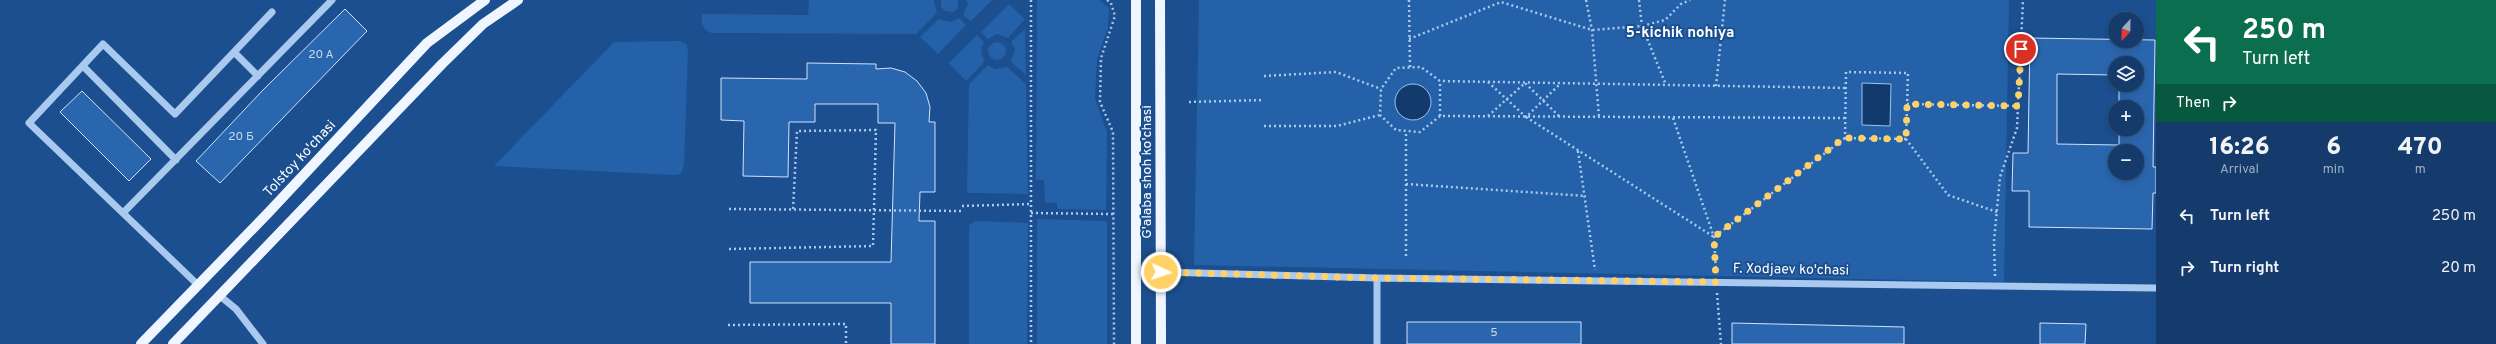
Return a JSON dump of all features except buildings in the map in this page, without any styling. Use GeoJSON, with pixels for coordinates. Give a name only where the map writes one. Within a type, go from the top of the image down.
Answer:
{"type":"FeatureCollection","features":[{"type":"Feature","properties":{"kind":"main road","name":"Tolstoy ko'chasi"},"geometry":{"type":"LineString","coordinates":[[141,344],[428,42],[485,0]]}},
{"type":"Feature","properties":{"kind":"main road"},"geometry":{"type":"LineString","coordinates":[[173,344],[442,64],[483,24],[518,0]]}},
{"type":"Feature","properties":{"kind":"main road","name":"G'alaba shoh ko'chasi"},"geometry":{"type":"LineString","coordinates":[[1136,0],[1136,344]]}},
{"type":"Feature","properties":{"kind":"main road","name":"G'alaba shoh ko'chasi"},"geometry":{"type":"LineString","coordinates":[[1160,0],[1161,344]]}},
{"type":"Feature","properties":{"kind":"street"},"geometry":{"type":"LineString","coordinates":[[123,213],[332,0]]}},
{"type":"Feature","properties":{"kind":"street"},"geometry":{"type":"LineString","coordinates":[[198,285],[29,123],[103,44],[175,114],[272,12]]}},
{"type":"Feature","properties":{"kind":"street"},"geometry":{"type":"LineString","coordinates":[[234,52],[258,76]]}},
{"type":"Feature","properties":{"kind":"street"},"geometry":{"type":"LineString","coordinates":[[83,66],[176,160]]}},
{"type":"Feature","properties":{"kind":"street","name":"F. Xodjaev ko'chasi"},"geometry":{"type":"LineString","coordinates":[[1161,272],[1377,278],[2156,288]]}},
{"type":"Feature","properties":{"kind":"street"},"geometry":{"type":"LineString","coordinates":[[1377,278],[1377,344]]}},
{"type":"Feature","properties":{"kind":"street"},"geometry":{"type":"LineString","coordinates":[[220,296],[236,310],[263,344]]}},
{"type":"Feature","properties":{"kind":"path"},"geometry":{"type":"LineString","coordinates":[[1030,0],[1032,344]]}},
{"type":"Feature","properties":{"kind":"path"},"geometry":{"type":"LineString","coordinates":[[1107,0],[1111,3],[1115,16],[1101,58],[1100,102],[1113,132],[1114,344]]}},
{"type":"Feature","properties":{"kind":"path"},"geometry":{"type":"LineString","coordinates":[[1409,0],[1410,68]]}},
{"type":"Feature","properties":{"kind":"path"},"geometry":{"type":"LineString","coordinates":[[1586,0],[1592,30],[1598,84],[1599,117]]}},
{"type":"Feature","properties":{"kind":"path"},"geometry":{"type":"LineString","coordinates":[[1639,0],[1642,26],[1666,85]]}},
{"type":"Feature","properties":{"kind":"path"},"geometry":{"type":"LineString","coordinates":[[1409,39],[1500,2],[1592,30],[1642,26],[1665,20],[1681,4],[1690,0]]}},
{"type":"Feature","properties":{"kind":"path"},"geometry":{"type":"LineString","coordinates":[[1716,86],[1725,0]]}},
{"type":"Feature","properties":{"kind":"path"},"geometry":{"type":"LineString","coordinates":[[1995,286],[1997,212],[2000,177],[2017,128],[2023,0]]}},
{"type":"Feature","properties":{"kind":"path"},"geometry":{"type":"LineString","coordinates":[[1845,118],[1440,116],[1420,132],[1396,130],[1380,115],[1381,88],[1396,68],[1421,67],[1440,82],[1846,88]]}},
{"type":"Feature","properties":{"kind":"path"},"geometry":{"type":"LineString","coordinates":[[1264,76],[1336,72],[1381,88]]}},
{"type":"Feature","properties":{"kind":"path"},"geometry":{"type":"LineString","coordinates":[[1844,138],[1846,72],[1908,73],[1906,139],[1948,195],[1997,212]]}},
{"type":"Feature","properties":{"kind":"path"},"geometry":{"type":"LineString","coordinates":[[1440,82],[1440,116]]}},
{"type":"Feature","properties":{"kind":"path"},"geometry":{"type":"LineString","coordinates":[[1488,82],[1506,101],[1526,117],[1714,237]]}},
{"type":"Feature","properties":{"kind":"path"},"geometry":{"type":"LineString","coordinates":[[1488,116],[1525,83]]}},
{"type":"Feature","properties":{"kind":"path"},"geometry":{"type":"LineString","coordinates":[[1525,83],[1560,117]]}},
{"type":"Feature","properties":{"kind":"path"},"geometry":{"type":"LineString","coordinates":[[1526,117],[1560,84]]}},
{"type":"Feature","properties":{"kind":"path"},"geometry":{"type":"LineString","coordinates":[[1189,102],[1264,100]]}},
{"type":"Feature","properties":{"kind":"path"},"geometry":{"type":"LineString","coordinates":[[1907,104],[2018,106]]}},
{"type":"Feature","properties":{"kind":"path"},"geometry":{"type":"LineString","coordinates":[[1264,126],[1338,126],[1380,115]]}},
{"type":"Feature","properties":{"kind":"path"},"geometry":{"type":"LineString","coordinates":[[1673,117],[1714,237],[1721,344]]}},
{"type":"Feature","properties":{"kind":"path"},"geometry":{"type":"LineString","coordinates":[[728,249],[873,246],[876,130],[797,131],[793,210]]}},
{"type":"Feature","properties":{"kind":"path"},"geometry":{"type":"LineString","coordinates":[[1406,131],[1406,256]]}},
{"type":"Feature","properties":{"kind":"path"},"geometry":{"type":"LineString","coordinates":[[1714,237],[1844,138],[1906,139]]}},
{"type":"Feature","properties":{"kind":"path"},"geometry":{"type":"LineString","coordinates":[[1578,150],[1586,196],[1597,281]]}},
{"type":"Feature","properties":{"kind":"path"},"geometry":{"type":"LineString","coordinates":[[1406,184],[1586,196]]}},
{"type":"Feature","properties":{"kind":"path"},"geometry":{"type":"LineString","coordinates":[[962,206],[1031,204]]}},
{"type":"Feature","properties":{"kind":"path"},"geometry":{"type":"LineString","coordinates":[[729,210],[962,211]]}},
{"type":"Feature","properties":{"kind":"path"},"geometry":{"type":"LineString","coordinates":[[1031,213],[1113,214]]}},
{"type":"Feature","properties":{"kind":"path"},"geometry":{"type":"LineString","coordinates":[[728,325],[846,324],[846,344]]}},
{"type":"Feature","properties":{"kind":"shaded area"},"geometry":{"type":"Polygon","coordinates":[[[809,0],[934,0],[937,13],[916,34],[711,33],[702,23],[702,14],[808,15],[809,0]]]}},
{"type":"Feature","properties":{"kind":"shaded area"},"geometry":{"type":"Polygon","coordinates":[[[941,0],[958,0],[958,8],[954,12],[945,11],[941,7],[941,0]]]}},
{"type":"Feature","properties":{"kind":"shaded area"},"geometry":{"type":"Polygon","coordinates":[[[967,0],[992,0],[971,21],[963,15],[968,4],[967,0]]]}},
{"type":"Feature","properties":{"kind":"shaded area"},"geometry":{"type":"Polygon","coordinates":[[[1037,0],[1099,0],[1109,8],[1108,28],[1097,59],[1095,99],[1107,132],[1106,210],[1057,209],[1057,203],[1045,202],[1044,180],[1036,180],[1037,0]]]}},
{"type":"Feature","properties":{"kind":"shaded area"},"geometry":{"type":"Polygon","coordinates":[[[1199,0],[2009,0],[2004,282],[1194,265],[1199,0]]]}},
{"type":"Feature","properties":{"kind":"shaded area"},"geometry":{"type":"Polygon","coordinates":[[[1009,4],[1025,19],[1008,38],[997,34],[988,39],[981,32],[1009,4]]]}},
{"type":"Feature","properties":{"kind":"shaded area"},"geometry":{"type":"Polygon","coordinates":[[[959,18],[966,25],[938,54],[920,37],[939,19],[950,22],[959,18]]]}},
{"type":"Feature","properties":{"kind":"shaded area"},"geometry":{"type":"Polygon","coordinates":[[[1025,29],[1026,75],[1011,62],[1015,49],[1011,42],[1025,29]]]}},
{"type":"Feature","properties":{"kind":"shaded area"},"geometry":{"type":"Polygon","coordinates":[[[977,35],[984,42],[981,51],[984,62],[966,81],[949,63],[977,35]]]}},
{"type":"Feature","properties":{"kind":"shaded area"},"geometry":{"type":"Polygon","coordinates":[[[680,41],[686,44],[688,51],[684,165],[681,174],[673,175],[494,166],[614,42],[680,41]]]}},
{"type":"Feature","properties":{"kind":"shaded area"},"geometry":{"type":"Polygon","coordinates":[[[997,42],[1001,43],[1005,47],[1005,55],[1001,59],[997,60],[993,59],[989,55],[988,51],[989,47],[993,43],[997,42]]]}},
{"type":"Feature","properties":{"kind":"shaded area"},"geometry":{"type":"Polygon","coordinates":[[[988,65],[995,69],[1007,67],[1026,84],[1028,194],[967,193],[969,84],[988,65]]]}},
{"type":"Feature","properties":{"kind":"shaded area"},"geometry":{"type":"Polygon","coordinates":[[[1862,83],[1891,84],[1890,126],[1862,125],[1862,83]]]}},
{"type":"Feature","properties":{"kind":"shaded area"},"geometry":{"type":"Polygon","coordinates":[[[1417,84],[1426,89],[1430,95],[1430,109],[1426,115],[1417,120],[1409,120],[1400,115],[1396,109],[1395,98],[1400,89],[1406,85],[1417,84]]]}},
{"type":"Feature","properties":{"kind":"shaded area"},"geometry":{"type":"Polygon","coordinates":[[[1037,219],[1107,221],[1107,344],[1037,344],[1037,219]]]}},
{"type":"Feature","properties":{"kind":"shaded area"},"geometry":{"type":"Polygon","coordinates":[[[976,221],[1028,223],[1027,344],[969,344],[969,225],[976,221]]]}},
{"type":"Feature","properties":{"kind":"district","name":"5-kichik nohiya"},"geometry":{"type":"Point","coordinates":[1680,33]}},
{"type":"Feature","properties":{"kind":"route"},"geometry":{"type":"LineString","coordinates":[[1161,272],[1189,274],[1377,278],[1716,282],[1714,237],[1844,138],[1906,139],[1907,104],[2018,106],[2021,49]]}}]}
